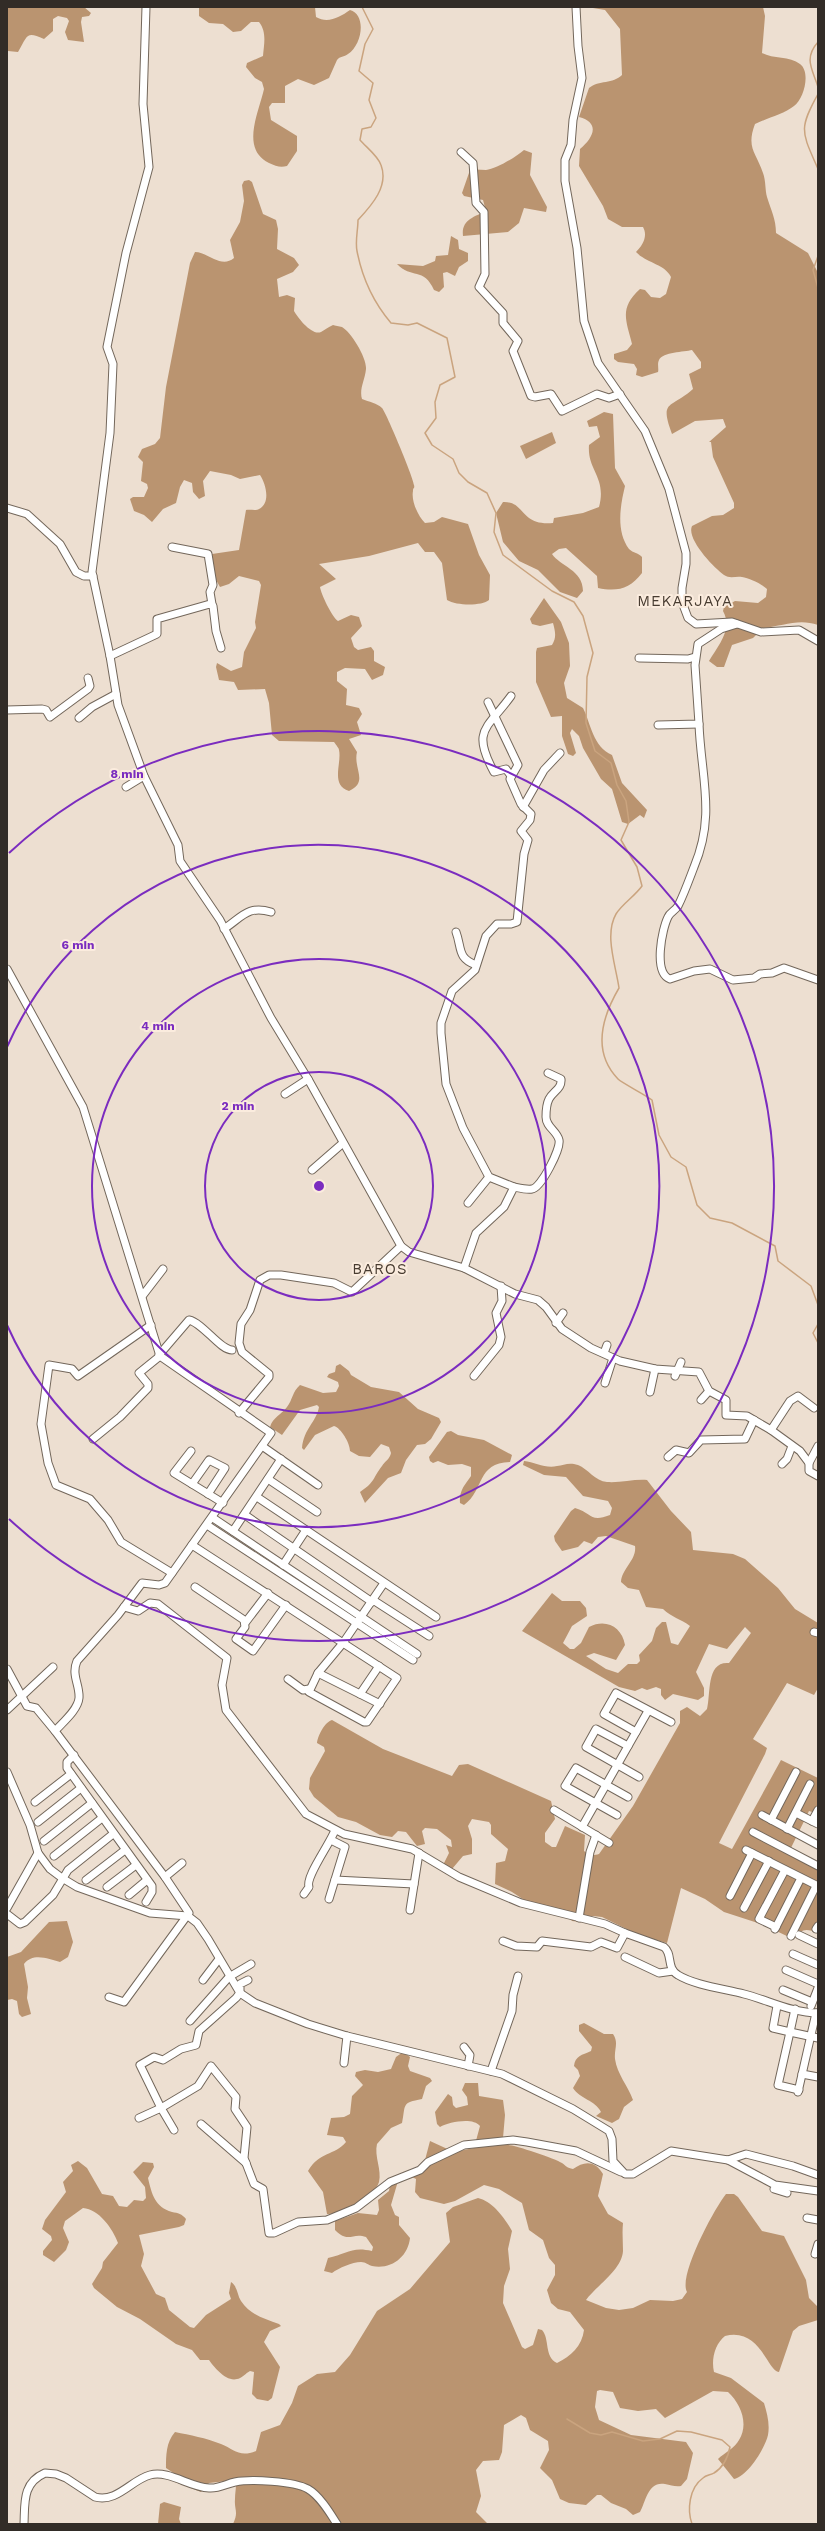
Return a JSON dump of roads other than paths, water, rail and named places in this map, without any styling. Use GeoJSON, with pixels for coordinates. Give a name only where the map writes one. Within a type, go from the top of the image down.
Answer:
{"type":"FeatureCollection","features":[{"type":"Feature","properties":{"kind":"street"},"geometry":{"type":"LineString","coordinates":[[146,7],[143,104],[149,167],[126,253],[107,348],[113,364],[110,433],[93,576],[110,656],[116,694],[131,745],[144,776],[176,839],[180,861],[224,929],[271,1018],[308,1079],[401,1246],[409,1252],[464,1268],[515,1294],[542,1303],[556,1323],[583,1343],[613,1358],[626,1363],[676,1373],[688,1367],[703,1374],[709,1391],[726,1400],[726,1415],[741,1414],[771,1430],[800,1451],[808,1463],[809,1470],[818,1476]]}},
{"type":"Feature","properties":{"kind":"street"},"geometry":{"type":"LineString","coordinates":[[576,7],[578,46],[582,78],[573,120],[571,145],[565,160],[565,181],[577,248],[587,333],[598,363],[651,442],[669,489],[686,553],[682,602],[688,618],[701,625],[727,622],[761,632],[798,630],[818,641]]}},
{"type":"Feature","properties":{"kind":"street"},"geometry":{"type":"LineString","coordinates":[[461,152],[473,163],[476,203],[484,212],[485,274],[479,286],[503,314],[503,323],[518,341],[512,351],[532,397],[550,394],[562,411],[597,394],[609,398],[620,394]]}},
{"type":"Feature","properties":{"kind":"street"},"geometry":{"type":"LineString","coordinates":[[7,508],[27,514],[60,544],[76,572],[84,576],[93,576]]}},
{"type":"Feature","properties":{"kind":"street"},"geometry":{"type":"LineString","coordinates":[[172,547],[208,554],[213,585],[210,590],[216,631],[221,648]]}},
{"type":"Feature","properties":{"kind":"street"},"geometry":{"type":"LineString","coordinates":[[110,656],[157,634],[156,619],[212,604]]}},
{"type":"Feature","properties":{"kind":"street"},"geometry":{"type":"LineString","coordinates":[[737,624],[722,629],[702,640],[695,657],[700,755],[708,806],[704,840],[678,906],[669,915],[665,924],[660,958],[662,970],[670,979],[694,971],[710,970],[735,980],[745,977],[754,978],[760,974],[772,973],[784,968],[818,980]]}},
{"type":"Feature","properties":{"kind":"street"},"geometry":{"type":"LineString","coordinates":[[640,658],[695,657]]}},
{"type":"Feature","properties":{"kind":"street"},"geometry":{"type":"LineString","coordinates":[[7,710],[42,708],[46,710],[50,717],[88,689],[90,686],[88,678]]}},
{"type":"Feature","properties":{"kind":"street"},"geometry":{"type":"LineString","coordinates":[[79,718],[92,707],[116,694]]}},
{"type":"Feature","properties":{"kind":"street"},"geometry":{"type":"LineString","coordinates":[[510,696],[496,717],[484,728],[483,747],[494,772],[506,769],[511,776],[510,779],[523,807],[532,816],[521,829],[528,840],[522,867],[518,920],[510,924],[497,924],[490,930],[473,973],[452,991],[441,1023],[444,1067],[449,1092],[463,1128],[489,1177],[514,1187],[532,1189],[537,1187],[545,1177],[559,1146],[559,1138],[548,1124],[546,1117],[548,1101],[557,1091],[561,1079],[548,1073]]}},
{"type":"Feature","properties":{"kind":"street"},"geometry":{"type":"LineString","coordinates":[[488,702],[518,765],[511,776]]}},
{"type":"Feature","properties":{"kind":"street"},"geometry":{"type":"LineString","coordinates":[[658,725],[699,724]]}},
{"type":"Feature","properties":{"kind":"street"},"geometry":{"type":"LineString","coordinates":[[523,807],[544,770],[560,753]]}},
{"type":"Feature","properties":{"kind":"street"},"geometry":{"type":"LineString","coordinates":[[126,787],[144,776]]}},
{"type":"Feature","properties":{"kind":"street"},"geometry":{"type":"LineString","coordinates":[[224,929],[255,909],[271,912]]}},
{"type":"Feature","properties":{"kind":"street"},"geometry":{"type":"LineString","coordinates":[[456,932],[462,956],[468,962],[476,965]]}},
{"type":"Feature","properties":{"kind":"street"},"geometry":{"type":"LineString","coordinates":[[7,969],[83,1106],[160,1355],[239,1413],[271,1433],[222,1502],[213,1518],[165,1583],[159,1585],[142,1583],[124,1608],[77,1661],[74,1668],[79,1699],[77,1705],[55,1731]]}},
{"type":"Feature","properties":{"kind":"street"},"geometry":{"type":"LineString","coordinates":[[286,1094],[308,1079]]}},
{"type":"Feature","properties":{"kind":"street"},"geometry":{"type":"LineString","coordinates":[[312,1170],[343,1143]]}},
{"type":"Feature","properties":{"kind":"street"},"geometry":{"type":"LineString","coordinates":[[468,1203],[489,1177]]}},
{"type":"Feature","properties":{"kind":"street"},"geometry":{"type":"LineString","coordinates":[[464,1268],[476,1234],[504,1208],[514,1187]]}},
{"type":"Feature","properties":{"kind":"street"},"geometry":{"type":"LineString","coordinates":[[239,1413],[269,1377],[268,1374],[242,1352],[239,1343],[240,1329],[250,1310],[260,1280],[269,1275],[281,1275],[334,1283],[352,1292],[401,1246]]}},
{"type":"Feature","properties":{"kind":"street"},"geometry":{"type":"LineString","coordinates":[[143,1296],[164,1269]]}},
{"type":"Feature","properties":{"kind":"street"},"geometry":{"type":"LineString","coordinates":[[474,1376],[499,1345],[500,1337],[496,1313],[502,1301],[501,1286]]}},
{"type":"Feature","properties":{"kind":"street"},"geometry":{"type":"LineString","coordinates":[[556,1323],[563,1313]]}},
{"type":"Feature","properties":{"kind":"street"},"geometry":{"type":"LineString","coordinates":[[93,1439],[120,1417],[148,1388],[148,1384],[139,1373],[160,1355],[186,1322],[190,1320],[215,1337],[226,1348],[232,1350]]}},
{"type":"Feature","properties":{"kind":"street"},"geometry":{"type":"LineString","coordinates":[[151,1324],[78,1376],[72,1369],[49,1365],[41,1424],[48,1463],[56,1485],[90,1499],[108,1520],[121,1542],[172,1573]]}},
{"type":"Feature","properties":{"kind":"street"},"geometry":{"type":"LineString","coordinates":[[604,1353],[606,1345]]}},
{"type":"Feature","properties":{"kind":"street"},"geometry":{"type":"LineString","coordinates":[[604,1383],[613,1358]]}},
{"type":"Feature","properties":{"kind":"street"},"geometry":{"type":"LineString","coordinates":[[676,1373],[681,1362]]}},
{"type":"Feature","properties":{"kind":"street"},"geometry":{"type":"LineString","coordinates":[[650,1392],[655,1369]]}},
{"type":"Feature","properties":{"kind":"street"},"geometry":{"type":"LineString","coordinates":[[701,1400],[709,1391]]}},
{"type":"Feature","properties":{"kind":"street"},"geometry":{"type":"LineString","coordinates":[[771,1430],[790,1401],[800,1396],[814,1408]]}},
{"type":"Feature","properties":{"kind":"street"},"geometry":{"type":"LineString","coordinates":[[668,1457],[676,1450],[689,1454],[701,1440],[745,1440],[754,1420]]}},
{"type":"Feature","properties":{"kind":"street"},"geometry":{"type":"LineString","coordinates":[[262,1446],[318,1485]]}},
{"type":"Feature","properties":{"kind":"street"},"geometry":{"type":"LineString","coordinates":[[782,1464],[787,1459],[792,1446]]}},
{"type":"Feature","properties":{"kind":"street"},"geometry":{"type":"LineString","coordinates":[[808,1463],[818,1446]]}},
{"type":"Feature","properties":{"kind":"street"},"geometry":{"type":"LineString","coordinates":[[191,1451],[174,1474],[222,1502]]}},
{"type":"Feature","properties":{"kind":"street"},"geometry":{"type":"LineString","coordinates":[[233,1531],[258,1497],[281,1459]]}},
{"type":"Feature","properties":{"kind":"street"},"geometry":{"type":"LineString","coordinates":[[192,1484],[209,1460],[225,1468],[208,1494]]}},
{"type":"Feature","properties":{"kind":"street"},"geometry":{"type":"LineString","coordinates":[[268,1479],[317,1512]]}},
{"type":"Feature","properties":{"kind":"street"},"geometry":{"type":"LineString","coordinates":[[258,1497],[436,1617]]}},
{"type":"Feature","properties":{"kind":"street"},"geometry":{"type":"LineString","coordinates":[[245,1515],[372,1601],[429,1636]]}},
{"type":"Feature","properties":{"kind":"street"},"geometry":{"type":"LineString","coordinates":[[207,1525],[357,1625],[415,1657],[361,1618],[213,1518]]}},
{"type":"Feature","properties":{"kind":"street"},"geometry":{"type":"LineString","coordinates":[[283,1565],[306,1530]]}},
{"type":"Feature","properties":{"kind":"street"},"geometry":{"type":"LineString","coordinates":[[192,1545],[268,1593],[343,1642],[400,1680],[364,1722],[310,1694],[309,1689],[318,1673],[343,1642],[357,1625],[384,1583]]}},
{"type":"Feature","properties":{"kind":"street"},"geometry":{"type":"LineString","coordinates":[[195,1587],[245,1622]]}},
{"type":"Feature","properties":{"kind":"street"},"geometry":{"type":"LineString","coordinates":[[268,1593],[245,1622],[245,1628],[236,1640],[253,1651],[286,1605]]}},
{"type":"Feature","properties":{"kind":"street"},"geometry":{"type":"LineString","coordinates":[[124,1608],[138,1611],[150,1603],[158,1604],[228,1658],[222,1685],[226,1710],[306,1814],[335,1830],[374,1842],[402,1846],[419,1853],[459,1877],[521,1902],[605,1924],[667,1949],[668,1961],[673,1971]]}},
{"type":"Feature","properties":{"kind":"street"},"geometry":{"type":"LineString","coordinates":[[360,1694],[379,1666]]}},
{"type":"Feature","properties":{"kind":"street"},"geometry":{"type":"LineString","coordinates":[[7,1710],[21,1695],[53,1667]]}},
{"type":"Feature","properties":{"kind":"street"},"geometry":{"type":"LineString","coordinates":[[8,1673],[27,1706],[36,1708],[74,1755],[104,1798],[165,1877],[189,1912],[188,1916],[124,2002],[109,1997]]}},
{"type":"Feature","properties":{"kind":"street"},"geometry":{"type":"LineString","coordinates":[[318,1673],[380,1704]]}},
{"type":"Feature","properties":{"kind":"street"},"geometry":{"type":"LineString","coordinates":[[288,1679],[303,1690],[309,1689]]}},
{"type":"Feature","properties":{"kind":"street"},"geometry":{"type":"LineString","coordinates":[[636,1732],[604,1714],[616,1693],[670,1722]]}},
{"type":"Feature","properties":{"kind":"street"},"geometry":{"type":"LineString","coordinates":[[582,1827],[648,1710]]}},
{"type":"Feature","properties":{"kind":"street"},"geometry":{"type":"LineString","coordinates":[[628,1746],[596,1729],[586,1747],[639,1777]]}},
{"type":"Feature","properties":{"kind":"street"},"geometry":{"type":"LineString","coordinates":[[74,1755],[66,1764],[71,1774],[147,1880],[152,1889],[146,1902]]}},
{"type":"Feature","properties":{"kind":"street"},"geometry":{"type":"LineString","coordinates":[[617,1815],[565,1786],[576,1768],[628,1797]]}},
{"type":"Feature","properties":{"kind":"street"},"geometry":{"type":"LineString","coordinates":[[7,1772],[30,1825],[38,1853],[50,1869],[62,1878],[77,1887],[150,1914],[188,1916],[197,1923],[240,1993],[255,2003],[279,2013],[348,2036],[502,2074],[573,2109],[609,2131],[612,2139],[613,2161],[621,2172]]}},
{"type":"Feature","properties":{"kind":"street"},"geometry":{"type":"LineString","coordinates":[[771,1820],[796,1772]]}},
{"type":"Feature","properties":{"kind":"street"},"geometry":{"type":"LineString","coordinates":[[34,1802],[71,1774]]}},
{"type":"Feature","properties":{"kind":"street"},"geometry":{"type":"LineString","coordinates":[[787,1829],[810,1784]]}},
{"type":"Feature","properties":{"kind":"street"},"geometry":{"type":"LineString","coordinates":[[38,1822],[81,1788]]}},
{"type":"Feature","properties":{"kind":"street"},"geometry":{"type":"LineString","coordinates":[[44,1840],[92,1803]]}},
{"type":"Feature","properties":{"kind":"street"},"geometry":{"type":"LineString","coordinates":[[554,1810],[609,1843]]}},
{"type":"Feature","properties":{"kind":"street"},"geometry":{"type":"LineString","coordinates":[[796,1813],[815,1822],[818,1810]]}},
{"type":"Feature","properties":{"kind":"street"},"geometry":{"type":"LineString","coordinates":[[762,1815],[818,1845]]}},
{"type":"Feature","properties":{"kind":"street"},"geometry":{"type":"LineString","coordinates":[[54,1856],[102,1818]]}},
{"type":"Feature","properties":{"kind":"street"},"geometry":{"type":"LineString","coordinates":[[304,1894],[309,1887],[308,1880],[331,1840],[335,1830]]}},
{"type":"Feature","properties":{"kind":"street"},"geometry":{"type":"LineString","coordinates":[[753,1832],[818,1866]]}},
{"type":"Feature","properties":{"kind":"street"},"geometry":{"type":"LineString","coordinates":[[7,1914],[20,1924],[25,1922],[53,1895],[62,1878],[72,1866],[113,1834]]}},
{"type":"Feature","properties":{"kind":"street"},"geometry":{"type":"LineString","coordinates":[[579,1918],[590,1852],[596,1835]]}},
{"type":"Feature","properties":{"kind":"street"},"geometry":{"type":"LineString","coordinates":[[329,1899],[346,1847],[331,1840]]}},
{"type":"Feature","properties":{"kind":"street"},"geometry":{"type":"LineString","coordinates":[[86,1880],[125,1850]]}},
{"type":"Feature","properties":{"kind":"street"},"geometry":{"type":"LineString","coordinates":[[730,1896],[749,1851],[817,1886],[795,1936],[818,1944]]}},
{"type":"Feature","properties":{"kind":"street"},"geometry":{"type":"LineString","coordinates":[[7,1908],[38,1853]]}},
{"type":"Feature","properties":{"kind":"street"},"geometry":{"type":"LineString","coordinates":[[410,1910],[419,1853]]}},
{"type":"Feature","properties":{"kind":"street"},"geometry":{"type":"LineString","coordinates":[[744,1908],[769,1862]]}},
{"type":"Feature","properties":{"kind":"street"},"geometry":{"type":"LineString","coordinates":[[165,1877],[182,1863]]}},
{"type":"Feature","properties":{"kind":"street"},"geometry":{"type":"LineString","coordinates":[[107,1887],[136,1865]]}},
{"type":"Feature","properties":{"kind":"street"},"geometry":{"type":"LineString","coordinates":[[786,1870],[759,1919],[775,1928],[801,1878]]}},
{"type":"Feature","properties":{"kind":"street"},"geometry":{"type":"LineString","coordinates":[[129,1894],[147,1880]]}},
{"type":"Feature","properties":{"kind":"street"},"geometry":{"type":"LineString","coordinates":[[335,1880],[414,1884]]}},
{"type":"Feature","properties":{"kind":"street"},"geometry":{"type":"LineString","coordinates":[[503,1941],[516,1946],[537,1947],[542,1941],[591,1947],[601,1942],[617,1948],[625,1933]]}},
{"type":"Feature","properties":{"kind":"street"},"geometry":{"type":"LineString","coordinates":[[793,1954],[818,1965]]}},
{"type":"Feature","properties":{"kind":"street"},"geometry":{"type":"LineString","coordinates":[[625,1957],[659,1972],[673,1971],[688,1979],[746,1994],[777,2006],[795,2009],[808,2012],[817,2013],[810,2036],[798,2091],[778,2085],[795,2009]]}},
{"type":"Feature","properties":{"kind":"street"},"geometry":{"type":"LineString","coordinates":[[203,1980],[219,1959]]}},
{"type":"Feature","properties":{"kind":"street"},"geometry":{"type":"LineString","coordinates":[[190,2021],[229,1977],[251,1964]]}},
{"type":"Feature","properties":{"kind":"street"},"geometry":{"type":"LineString","coordinates":[[786,1970],[818,1984]]}},
{"type":"Feature","properties":{"kind":"street"},"geometry":{"type":"LineString","coordinates":[[491,2071],[512,2011],[513,1995],[518,1976]]}},
{"type":"Feature","properties":{"kind":"street"},"geometry":{"type":"LineString","coordinates":[[174,2130],[160,2108],[140,2063],[154,2057],[162,2060],[181,2049],[196,2045],[199,2031],[240,1993],[240,1984],[248,1980]]}},
{"type":"Feature","properties":{"kind":"street"},"geometry":{"type":"LineString","coordinates":[[808,2012],[818,1988]]}},
{"type":"Feature","properties":{"kind":"street"},"geometry":{"type":"LineString","coordinates":[[783,1990],[812,2002]]}},
{"type":"Feature","properties":{"kind":"street"},"geometry":{"type":"LineString","coordinates":[[777,2006],[773,2028],[818,2038]]}},
{"type":"Feature","properties":{"kind":"street"},"geometry":{"type":"LineString","coordinates":[[344,2063],[348,2036]]}},
{"type":"Feature","properties":{"kind":"street"},"geometry":{"type":"LineString","coordinates":[[464,2047],[470,2055],[468,2066]]}},
{"type":"Feature","properties":{"kind":"street"},"geometry":{"type":"LineString","coordinates":[[139,2118],[160,2108],[198,2086],[212,2066],[236,2097],[235,2109],[247,2127],[244,2158],[254,2184],[262,2190],[268,2231],[271,2234],[298,2222],[324,2221],[356,2208],[390,2182],[420,2170],[428,2162],[464,2145],[514,2140],[576,2151],[621,2172],[633,2174],[671,2151],[728,2160],[763,2180],[762,2185],[818,2191]]}},
{"type":"Feature","properties":{"kind":"street"},"geometry":{"type":"LineString","coordinates":[[802,2074],[818,2077]]}},
{"type":"Feature","properties":{"kind":"street"},"geometry":{"type":"LineString","coordinates":[[201,2124],[246,2163]]}},
{"type":"Feature","properties":{"kind":"street"},"geometry":{"type":"LineString","coordinates":[[728,2160],[746,2150],[818,2175]]}},
{"type":"Feature","properties":{"kind":"street"},"geometry":{"type":"LineString","coordinates":[[774,2187],[786,2193]]}},
{"type":"Feature","properties":{"kind":"street"},"geometry":{"type":"LineString","coordinates":[[807,2218],[818,2220]]}},
{"type":"Feature","properties":{"kind":"street"},"geometry":{"type":"LineString","coordinates":[[815,2254],[818,2244]]}},
{"type":"Feature","properties":{"kind":"street"},"geometry":{"type":"LineString","coordinates":[[24,2524],[24,2501],[29,2485],[45,2473],[61,2475],[95,2497],[100,2498],[126,2490],[145,2477],[154,2474],[165,2475],[208,2488],[242,2482],[294,2485],[308,2489],[337,2524]]}},
{"type":"Feature","properties":{"kind":"waterway"},"geometry":{"type":"LineString","coordinates":[[362,7],[373,29],[365,44],[359,71],[373,83],[369,100],[376,118],[371,127],[362,129],[360,140],[377,158],[383,173],[383,180],[378,195],[374,202],[358,220],[356,247],[365,280],[379,307],[391,323],[408,325],[417,323],[447,338],[455,377],[440,385],[435,402],[436,418],[425,433],[432,445],[453,459],[459,473],[468,482],[487,493],[496,513],[494,532],[503,555],[552,591],[574,602],[583,616],[593,653],[587,677],[586,723],[595,751],[611,763],[617,785],[626,801],[629,822],[621,840],[637,867],[642,886],[616,914],[611,931],[612,951],[619,988],[604,1022],[602,1046],[605,1057],[610,1069],[618,1079],[652,1100],[659,1135],[671,1157],[686,1167],[697,1205],[710,1218],[732,1223],[775,1246],[778,1261],[811,1286],[818,1305]]}},
{"type":"Feature","properties":{"kind":"waterway"},"geometry":{"type":"LineString","coordinates":[[818,42],[813,48],[810,59],[810,64],[818,87]]}},
{"type":"Feature","properties":{"kind":"waterway"},"geometry":{"type":"LineString","coordinates":[[818,94],[807,116],[804,131],[808,147],[818,169]]}},
{"type":"Feature","properties":{"kind":"waterway"},"geometry":{"type":"LineString","coordinates":[[818,256],[813,270],[818,288]]}},
{"type":"Feature","properties":{"kind":"waterway"},"geometry":{"type":"LineString","coordinates":[[818,1324],[813,1333],[818,1343]]}},
{"type":"Feature","properties":{"kind":"waterway"},"geometry":{"type":"LineString","coordinates":[[567,2419],[590,2433],[601,2435],[612,2432],[643,2441],[660,2439],[677,2431],[691,2432],[722,2440],[730,2447],[725,2462],[714,2473],[704,2477],[698,2482],[692,2493],[690,2500],[690,2518],[692,2524]]}},
{"type":"Feature","properties":{"kind":"district","name":"MEKARJAYA"},"geometry":{"type":"Point","coordinates":[685,601]}},
{"type":"Feature","properties":{"kind":"district","name":"BAROS"},"geometry":{"type":"Point","coordinates":[380,1269]}}]}
